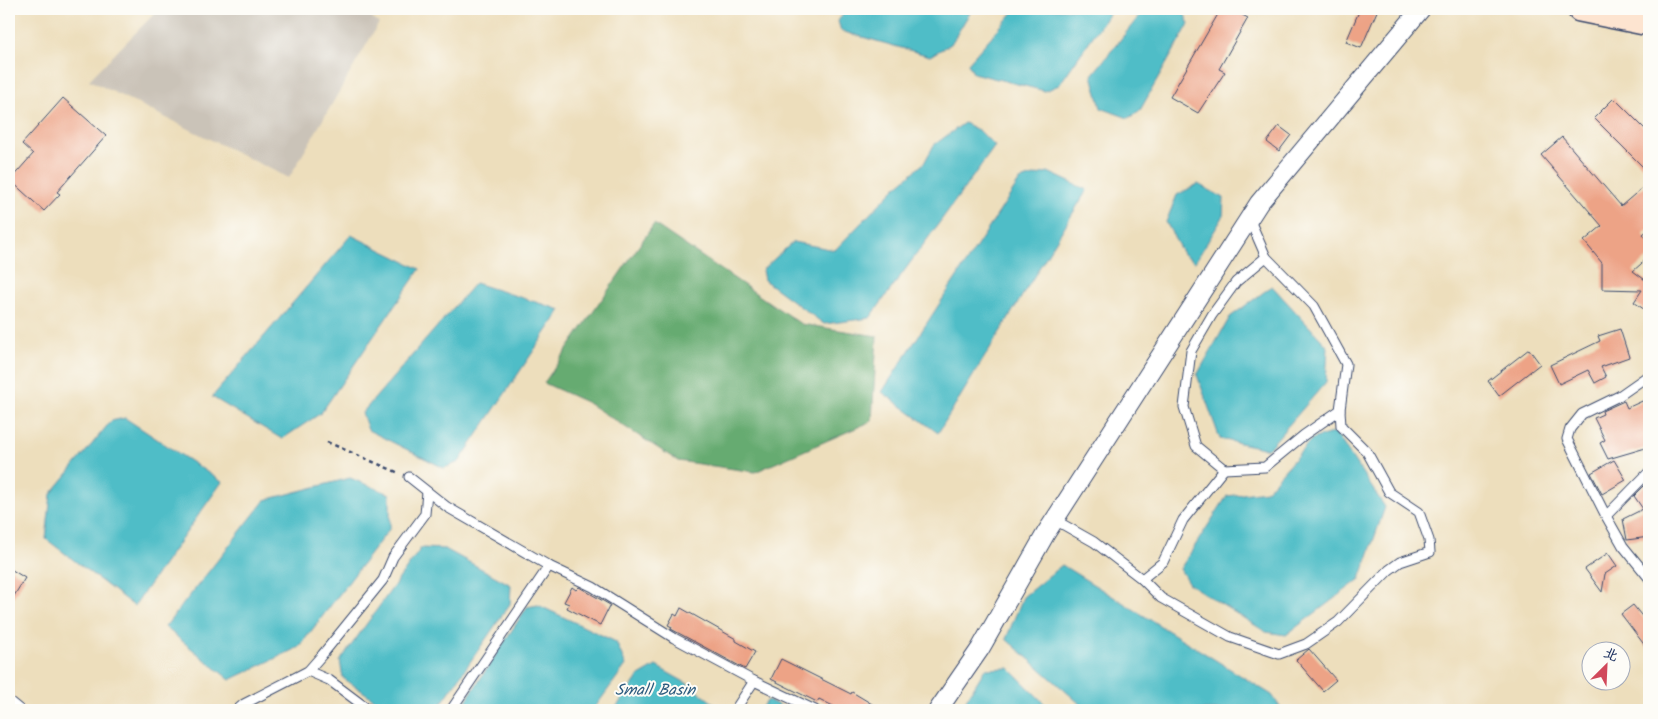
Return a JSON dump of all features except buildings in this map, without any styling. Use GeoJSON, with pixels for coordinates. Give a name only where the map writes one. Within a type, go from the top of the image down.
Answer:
{"type":"FeatureCollection","features":[{"type":"Feature","properties":{"kind":"main road"},"geometry":{"type":"LineString","coordinates":[[1580,9],[1649,23]]}},
{"type":"Feature","properties":{"kind":"street"},"geometry":{"type":"LineString","coordinates":[[938,710],[980,649],[1055,520],[1259,203],[1421,9]]}},
{"type":"Feature","properties":{"kind":"lane"},"geometry":{"type":"LineString","coordinates":[[1055,520],[1094,542],[1142,579],[1161,598],[1230,637],[1279,654],[1306,644],[1338,622],[1389,570],[1400,562],[1430,552],[1429,540],[1419,512],[1389,492],[1367,452],[1340,426],[1340,410],[1346,364],[1314,306],[1266,258],[1249,218]]}},
{"type":"Feature","properties":{"kind":"lane"},"geometry":{"type":"LineString","coordinates":[[1266,258],[1236,282],[1212,315],[1191,351],[1184,407],[1196,446],[1224,469],[1265,467],[1340,410]]}},
{"type":"Feature","properties":{"kind":"lane"},"geometry":{"type":"LineString","coordinates":[[1649,375],[1619,396],[1582,414],[1570,429],[1568,440],[1623,546],[1649,578]]}},
{"type":"Feature","properties":{"kind":"lane"},"geometry":{"type":"LineString","coordinates":[[1142,579],[1163,562],[1183,520],[1224,469]]}},
{"type":"Feature","properties":{"kind":"lane"},"geometry":{"type":"LineString","coordinates":[[1606,516],[1649,472]]}},
{"type":"Feature","properties":{"kind":"lane"},"geometry":{"type":"LineString","coordinates":[[410,477],[447,507],[549,566],[593,587],[674,638],[754,681],[815,710]]}},
{"type":"Feature","properties":{"kind":"lane"},"geometry":{"type":"LineString","coordinates":[[237,710],[308,671],[383,580],[393,557],[425,514],[427,492]]}},
{"type":"Feature","properties":{"kind":"lane"},"geometry":{"type":"LineString","coordinates":[[451,710],[549,566]]}},
{"type":"Feature","properties":{"kind":"lane"},"geometry":{"type":"LineString","coordinates":[[308,671],[329,680],[369,710]]}},
{"type":"Feature","properties":{"kind":"lane"},"geometry":{"type":"LineString","coordinates":[[735,710],[754,681]]}},
{"type":"Feature","properties":{"kind":"lane"},"geometry":{"type":"LineString","coordinates":[[9,701],[20,710]]}},
{"type":"Feature","properties":{"kind":"path"},"geometry":{"type":"LineString","coordinates":[[327,442],[410,477]]}},
{"type":"Feature","properties":{"kind":"shaded area"},"geometry":{"type":"Polygon","coordinates":[[[159,9],[358,9],[379,23],[289,178],[89,80],[159,9]]]}},
{"type":"Feature","properties":{"kind":"green space"},"geometry":{"type":"Polygon","coordinates":[[[654,224],[801,324],[877,336],[872,421],[755,472],[678,461],[588,403],[544,383],[654,224]]]}},
{"type":"Feature","properties":{"kind":"water"},"geometry":{"type":"Polygon","coordinates":[[[847,9],[972,9],[951,44],[930,56],[841,31],[838,21],[847,9]]]}},
{"type":"Feature","properties":{"kind":"water"},"geometry":{"type":"Polygon","coordinates":[[[1016,9],[1112,9],[1059,85],[1045,91],[973,73],[968,63],[1016,9]]]}},
{"type":"Feature","properties":{"kind":"water"},"geometry":{"type":"Polygon","coordinates":[[[1145,9],[1171,9],[1184,13],[1189,24],[1139,112],[1128,118],[1101,108],[1092,75],[1145,9]]]}},
{"type":"Feature","properties":{"kind":"water"},"geometry":{"type":"Polygon","coordinates":[[[964,123],[980,131],[995,146],[870,318],[824,324],[764,280],[762,270],[793,242],[835,250],[896,187],[924,163],[934,145],[964,123]]]}},
{"type":"Feature","properties":{"kind":"water"},"geometry":{"type":"Polygon","coordinates":[[[1048,172],[1087,190],[938,433],[882,392],[1020,180],[1048,172]]]}},
{"type":"Feature","properties":{"kind":"water"},"geometry":{"type":"Polygon","coordinates":[[[1198,184],[1224,198],[1223,217],[1195,262],[1183,254],[1166,222],[1177,195],[1198,184]]]}},
{"type":"Feature","properties":{"kind":"water"},"geometry":{"type":"Polygon","coordinates":[[[351,235],[420,269],[321,413],[282,439],[212,397],[351,235]]]}},
{"type":"Feature","properties":{"kind":"water"},"geometry":{"type":"Polygon","coordinates":[[[475,283],[561,310],[459,462],[444,468],[368,430],[362,413],[475,283]]]}},
{"type":"Feature","properties":{"kind":"water"},"geometry":{"type":"Polygon","coordinates":[[[1272,286],[1328,347],[1326,382],[1268,449],[1220,439],[1197,375],[1230,317],[1272,286]]]}},
{"type":"Feature","properties":{"kind":"water"},"geometry":{"type":"Polygon","coordinates":[[[125,418],[222,482],[134,606],[46,539],[51,494],[111,421],[125,418]]]}},
{"type":"Feature","properties":{"kind":"water"},"geometry":{"type":"Polygon","coordinates":[[[1335,432],[1385,507],[1360,579],[1286,635],[1266,632],[1189,584],[1180,569],[1227,496],[1266,491],[1312,439],[1335,432]]]}},
{"type":"Feature","properties":{"kind":"water"},"geometry":{"type":"Polygon","coordinates":[[[350,478],[390,494],[390,528],[299,647],[230,680],[165,627],[265,500],[350,478]]]}},
{"type":"Feature","properties":{"kind":"water"},"geometry":{"type":"Polygon","coordinates":[[[421,548],[445,549],[511,585],[510,604],[437,710],[390,710],[343,678],[340,661],[421,548]]]}},
{"type":"Feature","properties":{"kind":"water"},"geometry":{"type":"Polygon","coordinates":[[[1062,565],[1272,695],[1282,710],[1087,710],[1006,639],[1023,597],[1062,565]]]}},
{"type":"Feature","properties":{"kind":"water"},"geometry":{"type":"Polygon","coordinates":[[[538,605],[616,642],[626,665],[593,710],[460,710],[527,607],[538,605]]]}},
{"type":"Feature","properties":{"kind":"water","name":"Small Basin"},"geometry":{"type":"Polygon","coordinates":[[[656,666],[688,684],[720,708],[718,710],[614,710],[639,676],[656,666]]]}},
{"type":"Feature","properties":{"kind":"water"},"geometry":{"type":"Polygon","coordinates":[[[1009,668],[1051,710],[960,710],[985,669],[1009,668]]]}},
{"type":"Feature","properties":{"kind":"water"},"geometry":{"type":"Polygon","coordinates":[[[768,700],[788,710],[759,710],[768,700]]]}}]}
